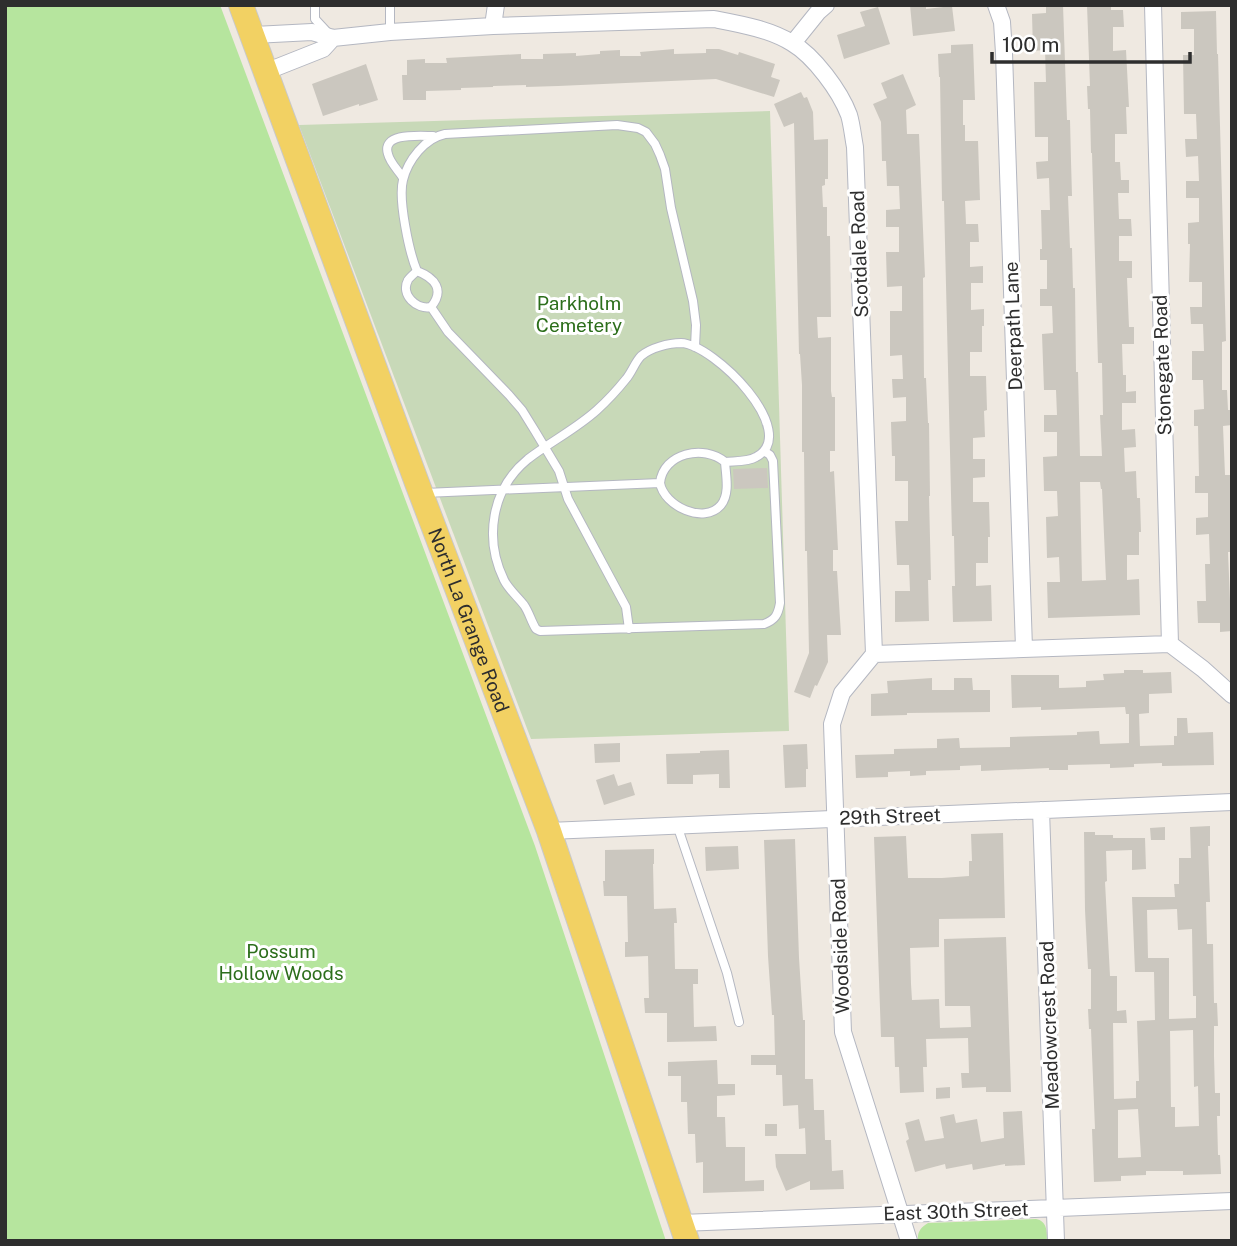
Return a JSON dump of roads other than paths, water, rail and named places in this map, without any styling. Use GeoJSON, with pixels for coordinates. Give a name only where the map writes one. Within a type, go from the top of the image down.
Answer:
{"type":"FeatureCollection","features":[{"type":"Feature","properties":{"kind":"main road","name":"North La Grange Road"},"geometry":{"type":"LineString","coordinates":[[241,5],[549,831],[684,1232]]}},
{"type":"Feature","properties":{"kind":"street"},"geometry":{"type":"LineString","coordinates":[[493,26],[496,5]]}},
{"type":"Feature","properties":{"kind":"street"},"geometry":{"type":"LineString","coordinates":[[793,43],[825,5]]}},
{"type":"Feature","properties":{"kind":"street","name":"Deerpath Lane"},"geometry":{"type":"LineString","coordinates":[[996,5],[1002,22],[1004,53],[1024,648]]}},
{"type":"Feature","properties":{"kind":"street","name":"Stonegate Road"},"geometry":{"type":"LineString","coordinates":[[1153,5],[1170,644]]}},
{"type":"Feature","properties":{"kind":"street","name":"Scotdale Road"},"geometry":{"type":"LineString","coordinates":[[252,35],[312,32],[333,38],[493,26],[714,19],[743,24],[793,43],[811,59],[833,85],[849,115],[855,147],[874,654]]}},
{"type":"Feature","properties":{"kind":"street","name":"Scotdale Road"},"geometry":{"type":"LineString","coordinates":[[265,72],[323,49],[333,38]]}},
{"type":"Feature","properties":{"kind":"street"},"geometry":{"type":"LineString","coordinates":[[874,654],[1170,644],[1203,668],[1232,695]]}},
{"type":"Feature","properties":{"kind":"street","name":"Woodside Road"},"geometry":{"type":"LineString","coordinates":[[874,654],[842,693],[832,724],[843,1032],[909,1241]]}},
{"type":"Feature","properties":{"kind":"street","name":"29th Street"},"geometry":{"type":"LineString","coordinates":[[549,831],[1232,802]]}},
{"type":"Feature","properties":{"kind":"street","name":"Meadowcrest Road"},"geometry":{"type":"LineString","coordinates":[[1041,810],[1056,1241]]}},
{"type":"Feature","properties":{"kind":"street","name":"East 30th Street"},"geometry":{"type":"LineString","coordinates":[[684,1232],[900,1213],[1232,1201]]}},
{"type":"Feature","properties":{"kind":"lane"},"geometry":{"type":"LineString","coordinates":[[315,5],[315,19],[333,38]]}},
{"type":"Feature","properties":{"kind":"lane"},"geometry":{"type":"LineString","coordinates":[[390,5],[390,32]]}},
{"type":"Feature","properties":{"kind":"lane"},"geometry":{"type":"LineString","coordinates":[[403,178],[388,155],[390,142],[402,137],[617,125],[646,132],[655,144],[664,169],[695,312],[695,347]]}},
{"type":"Feature","properties":{"kind":"lane"},"geometry":{"type":"LineString","coordinates":[[417,271],[408,280],[407,292],[420,307],[431,307],[437,300],[436,284],[417,271],[412,259],[402,199],[403,178],[422,147],[436,136]]}},
{"type":"Feature","properties":{"kind":"lane"},"geometry":{"type":"LineString","coordinates":[[431,307],[457,344],[522,410],[545,447],[559,471],[568,499],[580,523],[626,607],[629,629]]}},
{"type":"Feature","properties":{"kind":"lane"},"geometry":{"type":"LineString","coordinates":[[725,462],[727,488],[722,504],[716,509],[698,513],[687,511],[677,507],[664,496],[660,475],[668,464],[683,456],[703,453],[725,462],[757,457],[764,452],[769,435],[764,413],[741,382],[695,347],[681,343],[655,349],[640,357],[626,379],[597,410],[522,465],[503,489],[493,522],[495,554],[505,582],[526,607],[536,629],[545,632],[770,622],[776,617],[780,603],[773,461],[770,455],[764,452]]}},
{"type":"Feature","properties":{"kind":"lane"},"geometry":{"type":"LineString","coordinates":[[421,493],[660,483]]}},
{"type":"Feature","properties":{"kind":"lane"},"geometry":{"type":"LineString","coordinates":[[677,825],[727,973],[739,1022]]}},
{"type":"Feature","properties":{"kind":"park label","name":"Parkholm Cemetery"},"geometry":{"type":"Point","coordinates":[579,314]}},
{"type":"Feature","properties":{"kind":"park label","name":"Possum Hollow Woods"},"geometry":{"type":"Point","coordinates":[281,962]}}]}
